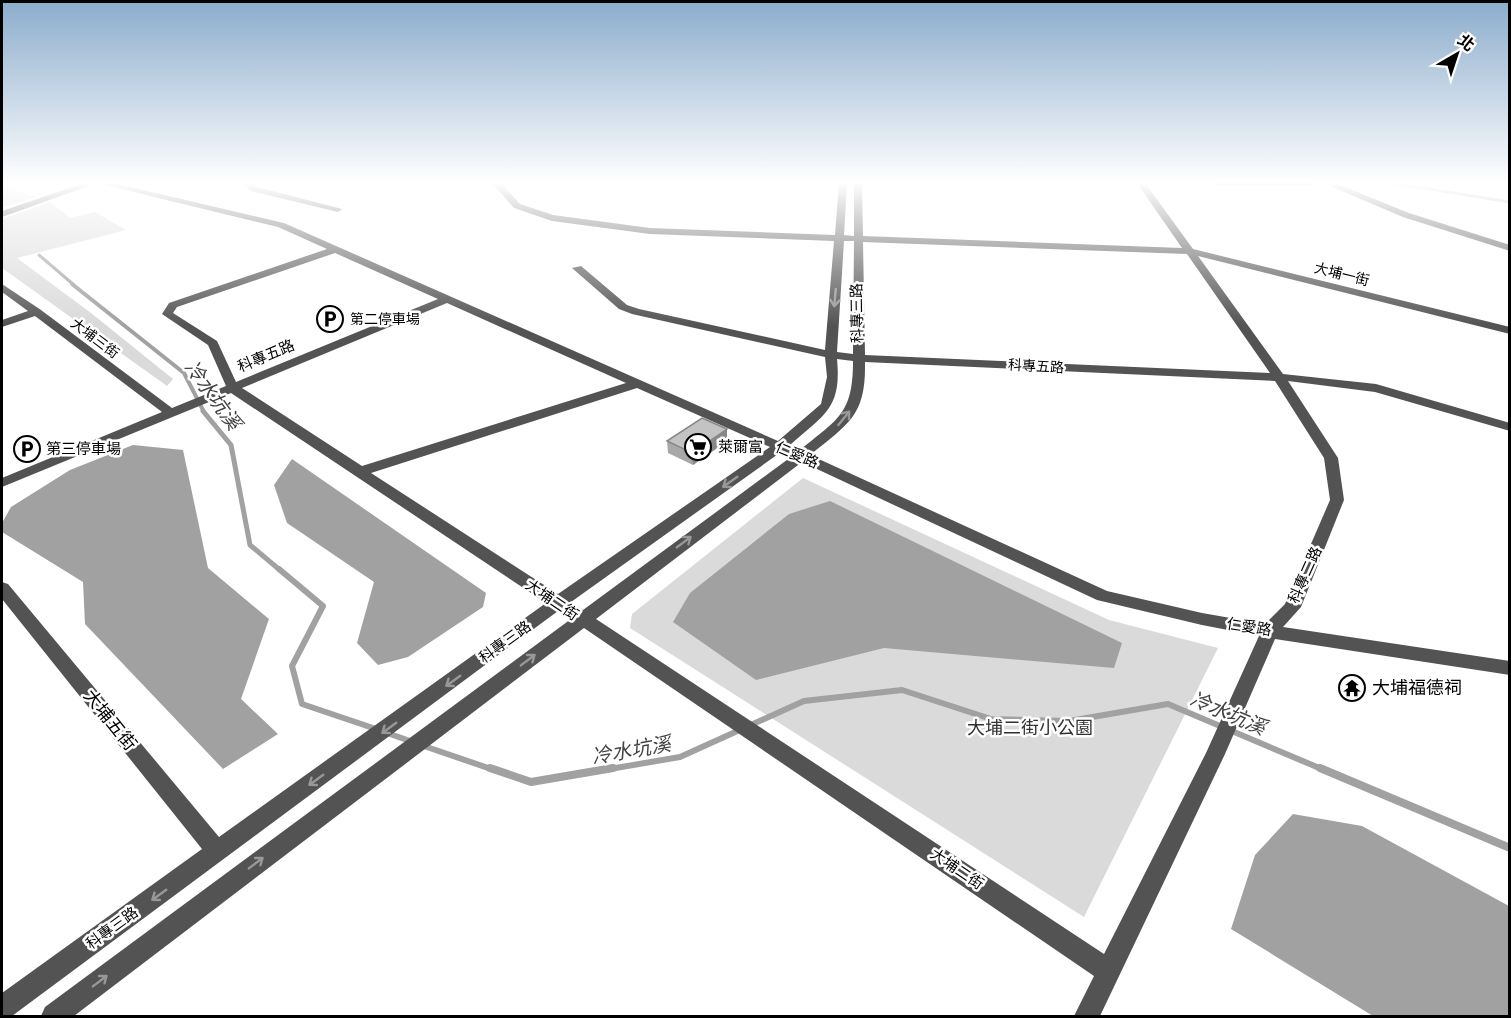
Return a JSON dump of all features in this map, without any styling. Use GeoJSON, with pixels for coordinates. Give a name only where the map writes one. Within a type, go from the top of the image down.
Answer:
{"type":"FeatureCollection","features":[{"type":"Feature","properties":{"kind":"street","name":"仁愛路"},"geometry":{"type":"LineString","coordinates":[[294,231],[444,300],[778,448],[801,456],[1103,596],[1202,620],[1318,640],[1509,668]]}},
{"type":"Feature","properties":{"kind":"street","name":"大埔一街"},"geometry":{"type":"LineString","coordinates":[[646,231],[1188,251],[1509,331]]}},
{"type":"Feature","properties":{"kind":"street","name":"科專三路"},"geometry":{"type":"LineString","coordinates":[[2,1008],[558,603],[778,448],[827,405],[833,377],[831,355],[840,231]]}},
{"type":"Feature","properties":{"kind":"street","name":"科專三路"},"geometry":{"type":"LineString","coordinates":[[54,1017],[801,456],[847,418],[859,386],[856,231]]}},
{"type":"Feature","properties":{"kind":"street","name":"科專二路"},"geometry":{"type":"LineString","coordinates":[[1088,1017],[1241,699],[1270,630],[1292,607],[1337,500],[1331,458],[1279,377],[1174,231]]}},
{"type":"Feature","properties":{"kind":"street"},"geometry":{"type":"LineString","coordinates":[[1456,231],[1509,248]]}},
{"type":"Feature","properties":{"kind":"street"},"geometry":{"type":"LineString","coordinates":[[1479,231],[1509,240]]}},
{"type":"Feature","properties":{"kind":"street"},"geometry":{"type":"LineString","coordinates":[[233,388],[213,343],[167,314],[173,305],[336,249]]}},
{"type":"Feature","properties":{"kind":"street","name":"科專五路"},"geometry":{"type":"LineString","coordinates":[[577,268],[623,307],[636,312],[831,355],[1279,377],[1376,388],[1509,427]]}},
{"type":"Feature","properties":{"kind":"street","name":"大埔三街"},"geometry":{"type":"LineString","coordinates":[[2,288],[171,413]]}},
{"type":"Feature","properties":{"kind":"street","name":"科專五路"},"geometry":{"type":"LineString","coordinates":[[2,483],[444,300]]}},
{"type":"Feature","properties":{"kind":"street"},"geometry":{"type":"LineString","coordinates":[[2,324],[36,312]]}},
{"type":"Feature","properties":{"kind":"street"},"geometry":{"type":"LineString","coordinates":[[359,472],[636,384]]}},
{"type":"Feature","properties":{"kind":"street","name":"大埔二街"},"geometry":{"type":"LineString","coordinates":[[233,388],[733,718],[1109,972]]}},
{"type":"Feature","properties":{"kind":"street","name":"大埔五街"},"geometry":{"type":"LineString","coordinates":[[5,597],[218,852]]}},
{"type":"Feature","properties":{"kind":"green space"},"geometry":{"type":"Polygon","coordinates":[[[2,231],[124,231],[17,258],[91,313],[173,379],[167,386],[2,268],[2,231]]]}},
{"type":"Feature","properties":{"kind":"green space","name":"大埔二街小公園"},"geometry":{"type":"Polygon","coordinates":[[[803,478],[1109,620],[1218,648],[1084,917],[630,628],[632,614],[803,478]]]}},
{"type":"Feature","properties":{"kind":"shaded area"},"geometry":{"type":"Polygon","coordinates":[[[133,445],[183,450],[208,568],[269,619],[241,699],[278,734],[223,769],[85,624],[83,582],[2,532],[2,523],[11,507],[70,470],[133,445]]]}},
{"type":"Feature","properties":{"kind":"shaded area"},"geometry":{"type":"Polygon","coordinates":[[[292,459],[486,593],[483,607],[408,657],[378,665],[357,643],[374,582],[287,523],[274,485],[292,459]]]}},
{"type":"Feature","properties":{"kind":"shaded area"},"geometry":{"type":"Polygon","coordinates":[[[830,501],[1122,643],[1114,668],[884,648],[756,680],[673,622],[690,593],[789,514],[830,501]]]}},
{"type":"Feature","properties":{"kind":"shaded area"},"geometry":{"type":"Polygon","coordinates":[[[1293,814],[1362,826],[1509,906],[1509,1016],[1373,1016],[1231,929],[1255,855],[1293,814]]]}},
{"type":"Feature","properties":{"kind":"building"},"geometry":{"type":"Polygon","coordinates":[[[702,418],[727,429],[692,453],[667,441],[702,418]]]}},
{"type":"Feature","properties":{"kind":"waterway","name":"冷水坑溪"},"geometry":{"type":"LineString","coordinates":[[39,255],[74,285]]}},
{"type":"Feature","properties":{"kind":"waterway","name":"冷水坑溪"},"geometry":{"type":"LineString","coordinates":[[72,284],[184,373],[204,412]]}},
{"type":"Feature","properties":{"kind":"waterway","name":"冷水坑溪"},"geometry":{"type":"LineString","coordinates":[[203,411],[231,445],[250,545],[281,571]]}},
{"type":"Feature","properties":{"kind":"waterway","name":"冷水坑溪"},"geometry":{"type":"LineString","coordinates":[[279,569],[323,606],[292,666],[302,704],[379,730]]}},
{"type":"Feature","properties":{"kind":"waterway","name":"冷水坑溪"},"geometry":{"type":"LineString","coordinates":[[604,770],[680,757],[804,701],[902,690],[991,719],[1069,721],[1168,704],[1324,770]]}},
{"type":"Feature","properties":{"kind":"waterway","name":"冷水坑溪"},"geometry":{"type":"LineString","coordinates":[[387,733],[413,742]]}},
{"type":"Feature","properties":{"kind":"waterway","name":"冷水坑溪"},"geometry":{"type":"LineString","coordinates":[[421,745],[494,770]]}},
{"type":"Feature","properties":{"kind":"waterway","name":"冷水坑溪"},"geometry":{"type":"LineString","coordinates":[[490,768],[531,782],[613,768]]}},
{"type":"Feature","properties":{"kind":"waterway","name":"冷水坑溪"},"geometry":{"type":"LineString","coordinates":[[1320,768],[1510,848]]}},
{"type":"Feature","properties":{"kind":"place","name":"第二停車場"},"geometry":{"type":"Point","coordinates":[330,319]}},
{"type":"Feature","properties":{"kind":"place","name":"萊爾富"},"geometry":{"type":"Point","coordinates":[698,447]}},
{"type":"Feature","properties":{"kind":"place","name":"第三停車場"},"geometry":{"type":"Point","coordinates":[27,449]}},
{"type":"Feature","properties":{"kind":"place","name":"大埔福德祠"},"geometry":{"type":"Point","coordinates":[1352,688]}}]}
